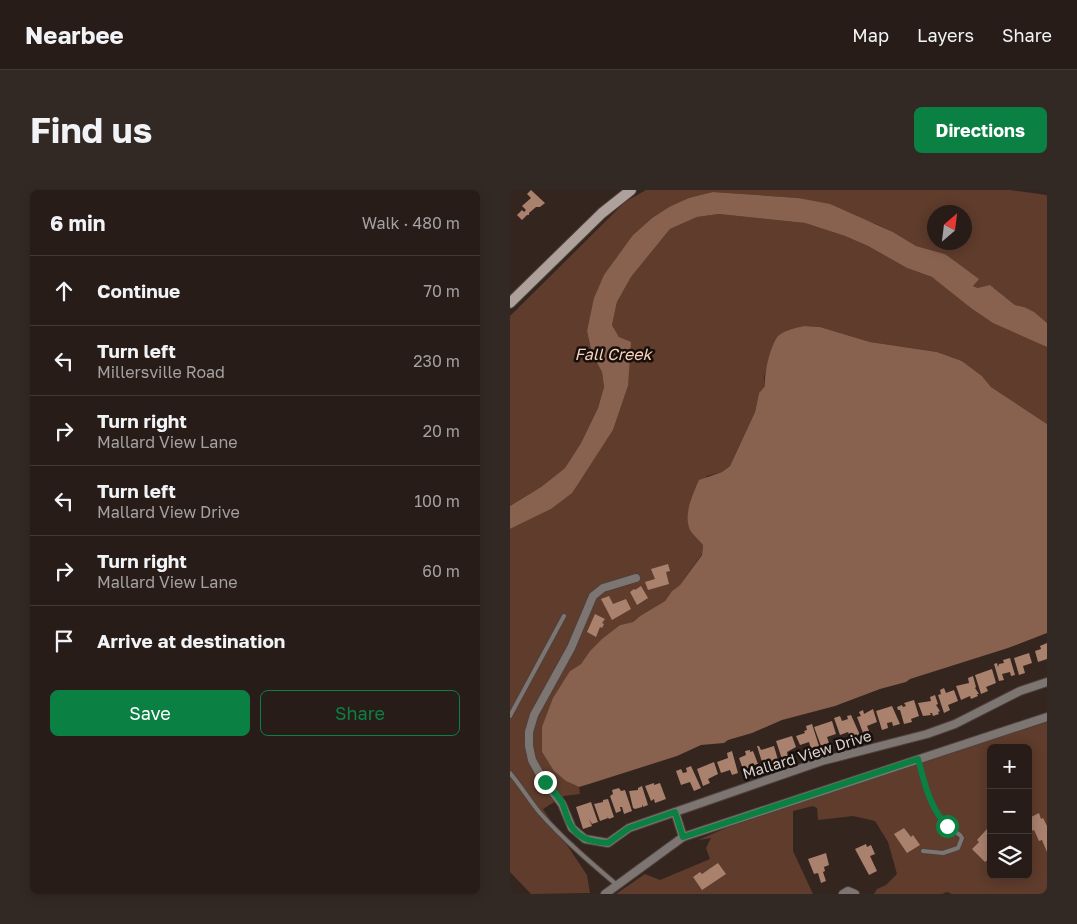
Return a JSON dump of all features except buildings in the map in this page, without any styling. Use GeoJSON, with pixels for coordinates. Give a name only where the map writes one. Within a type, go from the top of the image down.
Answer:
{"type":"FeatureCollection","features":[{"type":"Feature","properties":{"kind":"main road"},"geometry":{"type":"LineString","coordinates":[[510,303],[606,210],[632,190]]}},
{"type":"Feature","properties":{"kind":"street","name":"Mallard View Drive"},"geometry":{"type":"LineString","coordinates":[[636,578],[603,588],[592,596],[571,648],[535,713],[530,727],[529,746],[532,760],[545,782],[562,804],[576,833],[593,842],[608,843],[629,828],[822,761],[927,734],[955,724],[1020,691],[1047,682]]}},
{"type":"Feature","properties":{"kind":"street"},"geometry":{"type":"LineString","coordinates":[[609,893],[617,885],[683,837],[1047,717]]}},
{"type":"Feature","properties":{"kind":"street"},"geometry":{"type":"LineString","coordinates":[[675,812],[683,837]]}},
{"type":"Feature","properties":{"kind":"street"},"geometry":{"type":"LineString","coordinates":[[843,894],[848,892],[855,894]]}},
{"type":"Feature","properties":{"kind":"lane"},"geometry":{"type":"LineString","coordinates":[[510,716],[564,616]]}},
{"type":"Feature","properties":{"kind":"lane"},"geometry":{"type":"LineString","coordinates":[[918,759],[934,809],[947,826],[962,838],[958,848],[949,852],[923,851]]}},
{"type":"Feature","properties":{"kind":"lane"},"geometry":{"type":"LineString","coordinates":[[510,773],[524,788],[538,811],[567,842],[617,885]]}},
{"type":"Feature","properties":{"kind":"shaded area"},"geometry":{"type":"Polygon","coordinates":[[[646,190],[1010,190],[1047,195],[1047,323],[1024,307],[1015,305],[994,288],[978,288],[972,285],[959,266],[945,254],[930,250],[972,250],[972,205],[927,205],[927,249],[916,246],[876,224],[798,198],[713,192],[669,207],[652,218],[633,235],[590,319],[587,331],[592,354],[602,372],[604,387],[598,408],[581,443],[565,468],[541,487],[510,506],[510,316],[625,202],[646,190]]]}},
{"type":"Feature","properties":{"kind":"shaded area"},"geometry":{"type":"Polygon","coordinates":[[[719,214],[805,223],[845,236],[868,246],[907,268],[932,277],[1023,335],[1047,347],[1047,424],[991,387],[982,376],[962,361],[937,352],[870,342],[820,327],[804,326],[788,330],[778,337],[764,377],[765,386],[759,393],[755,412],[730,466],[722,472],[707,476],[691,499],[688,519],[690,529],[703,545],[702,554],[680,585],[672,591],[665,601],[633,622],[620,625],[590,651],[581,664],[570,671],[542,752],[557,773],[566,781],[579,787],[580,794],[564,796],[543,809],[587,875],[590,893],[531,894],[510,872],[510,529],[551,509],[582,478],[613,430],[628,386],[619,337],[612,325],[617,302],[631,277],[670,229],[697,217],[719,214]]]}},
{"type":"Feature","properties":{"kind":"shaded area"},"geometry":{"type":"Polygon","coordinates":[[[1047,722],[1047,894],[952,894],[947,892],[942,894],[874,894],[877,889],[886,885],[897,874],[888,842],[875,821],[853,816],[818,820],[817,808],[813,806],[793,811],[793,851],[813,894],[616,894],[645,874],[660,880],[710,859],[706,848],[711,838],[698,840],[726,828],[833,791],[1047,722]]]}},
{"type":"Feature","properties":{"kind":"water","name":"Fall Creek"},"geometry":{"type":"Polygon","coordinates":[[[713,192],[798,198],[830,204],[893,232],[916,246],[945,254],[979,279],[973,286],[978,288],[990,285],[1015,305],[1034,312],[1047,323],[1047,347],[993,323],[932,277],[907,268],[868,246],[845,236],[805,223],[719,214],[697,217],[670,229],[631,277],[617,302],[612,325],[619,337],[631,342],[628,386],[613,430],[572,493],[551,509],[510,529],[510,506],[541,487],[565,468],[581,443],[598,408],[604,387],[602,372],[592,354],[587,331],[594,298],[604,275],[633,235],[652,218],[669,207],[689,198],[713,192]]]}},
{"type":"Feature","properties":{"kind":"water"},"geometry":{"type":"Polygon","coordinates":[[[804,326],[820,327],[870,342],[937,352],[962,361],[982,376],[991,387],[1047,424],[1047,633],[835,706],[782,720],[724,743],[701,745],[677,756],[579,787],[566,781],[554,771],[542,752],[542,727],[553,698],[570,671],[581,664],[602,639],[620,625],[633,622],[665,601],[672,591],[680,585],[702,555],[703,545],[690,530],[688,524],[688,511],[694,491],[699,480],[722,472],[730,466],[755,412],[759,393],[765,386],[768,360],[772,346],[778,336],[784,332],[804,326]]]}},
{"type":"Feature","properties":{"kind":"route"},"geometry":{"type":"LineString","coordinates":[[545,782],[562,804],[576,833],[593,842],[608,843],[629,828],[675,812],[683,837],[918,759],[930,801],[947,826]]}}]}
